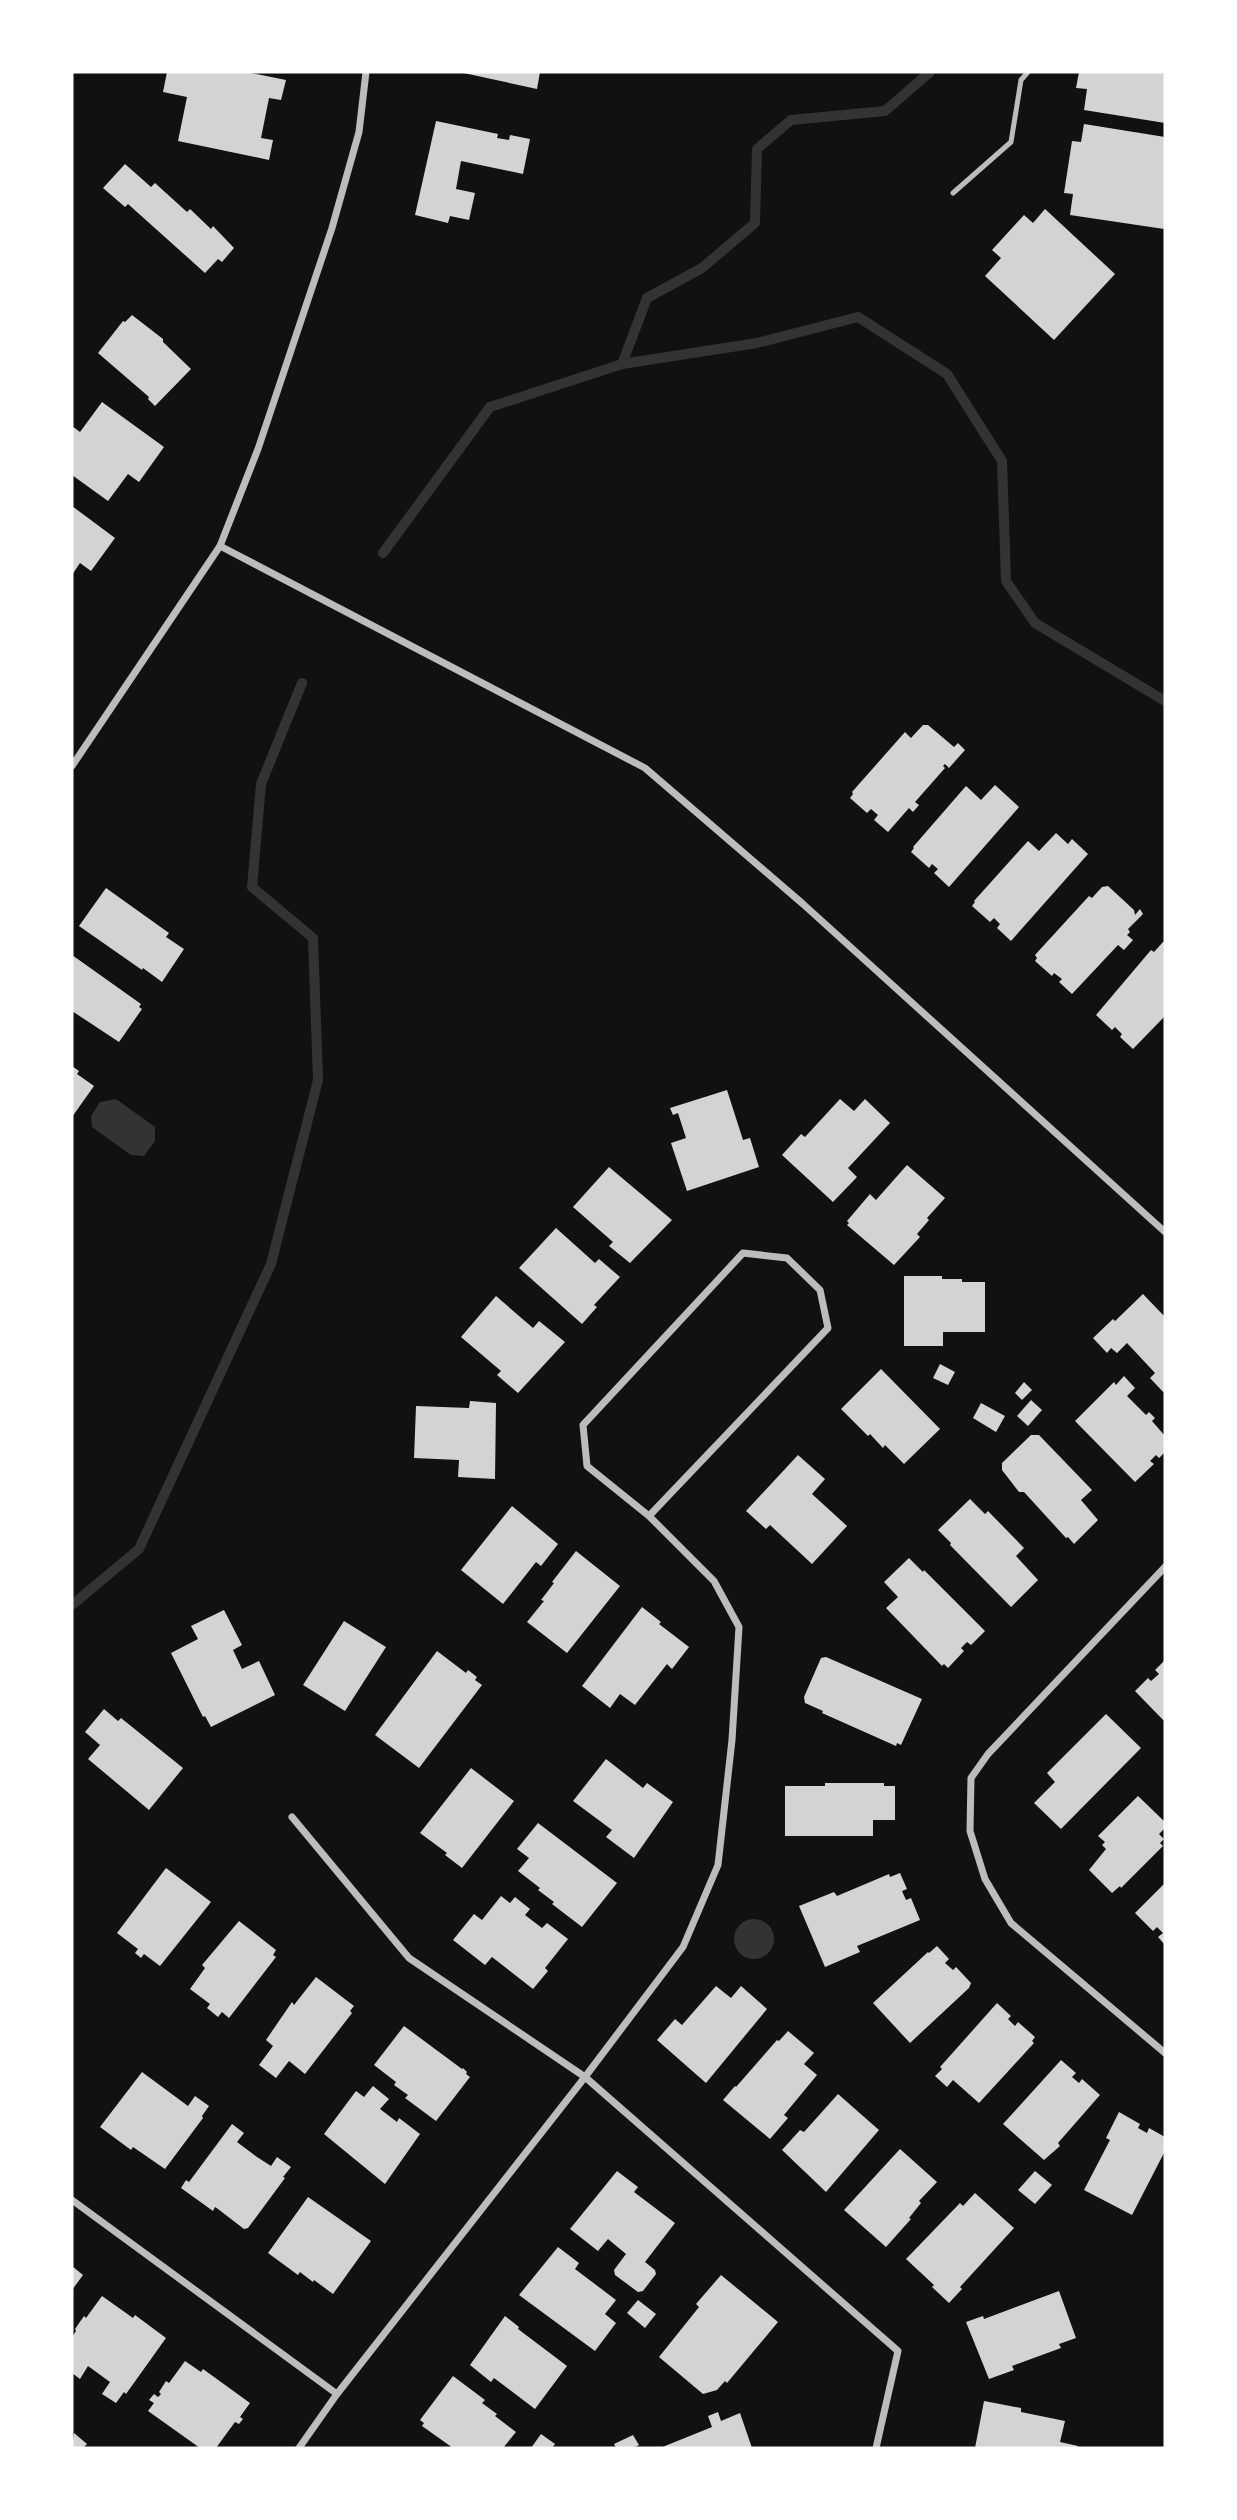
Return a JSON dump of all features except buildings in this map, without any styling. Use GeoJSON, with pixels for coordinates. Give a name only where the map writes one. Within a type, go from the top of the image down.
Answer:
{"type":"FeatureCollection","features":[{"type":"Feature","properties":{"kind":"street"},"geometry":{"type":"LineString","coordinates":[[72,766],[220,546],[258,449],[332,228],[359,132],[366,72]]}},
{"type":"Feature","properties":{"kind":"street"},"geometry":{"type":"LineString","coordinates":[[220,546],[645,768],[803,904],[1165,1232]]}},
{"type":"Feature","properties":{"kind":"street"},"geometry":{"type":"LineString","coordinates":[[299,2448],[337,2394],[683,1947],[718,1865],[732,1740],[739,1628],[714,1580],[649,1516],[587,1466],[583,1425],[743,1253],[787,1258],[820,1290],[828,1328],[649,1516]]}},
{"type":"Feature","properties":{"kind":"street"},"geometry":{"type":"LineString","coordinates":[[1165,1567],[988,1754],[971,1778],[970,1831],[985,1879],[1011,1923],[1165,2053]]}},
{"type":"Feature","properties":{"kind":"street"},"geometry":{"type":"LineString","coordinates":[[292,1817],[409,1958],[585,2077],[898,2351],[876,2448]]}},
{"type":"Feature","properties":{"kind":"street"},"geometry":{"type":"LineString","coordinates":[[72,2200],[337,2394]]}},
{"type":"Feature","properties":{"kind":"lane"},"geometry":{"type":"LineString","coordinates":[[953,193],[1011,142],[1021,80],[1028,72]]}},
{"type":"Feature","properties":{"kind":"shaded area"},"geometry":{"type":"Polygon","coordinates":[[[116,1099],[155,1127],[155,1141],[144,1156],[131,1155],[92,1127],[91,1116],[100,1102],[116,1099]]]}},
{"type":"Feature","properties":{"kind":"shaded area"},"geometry":{"type":"Polygon","coordinates":[[[754,1919],[768,1925],[774,1939],[768,1953],[754,1959],[740,1953],[734,1939],[740,1925],[754,1919]]]}},
{"type":"Feature","properties":{"kind":"waterway"},"geometry":{"type":"LineString","coordinates":[[622,364],[647,298],[702,268],[755,223],[757,149],[791,120],[885,111],[930,72]]}},
{"type":"Feature","properties":{"kind":"waterway"},"geometry":{"type":"LineString","coordinates":[[383,553],[490,407],[622,364],[757,343],[858,317],[947,374],[1002,461],[1006,581],[1035,623],[1165,701]]}},
{"type":"Feature","properties":{"kind":"waterway"},"geometry":{"type":"LineString","coordinates":[[72,1605],[139,1549],[271,1264],[318,1080],[313,938],[252,887],[261,784],[302,683]]}}]}
